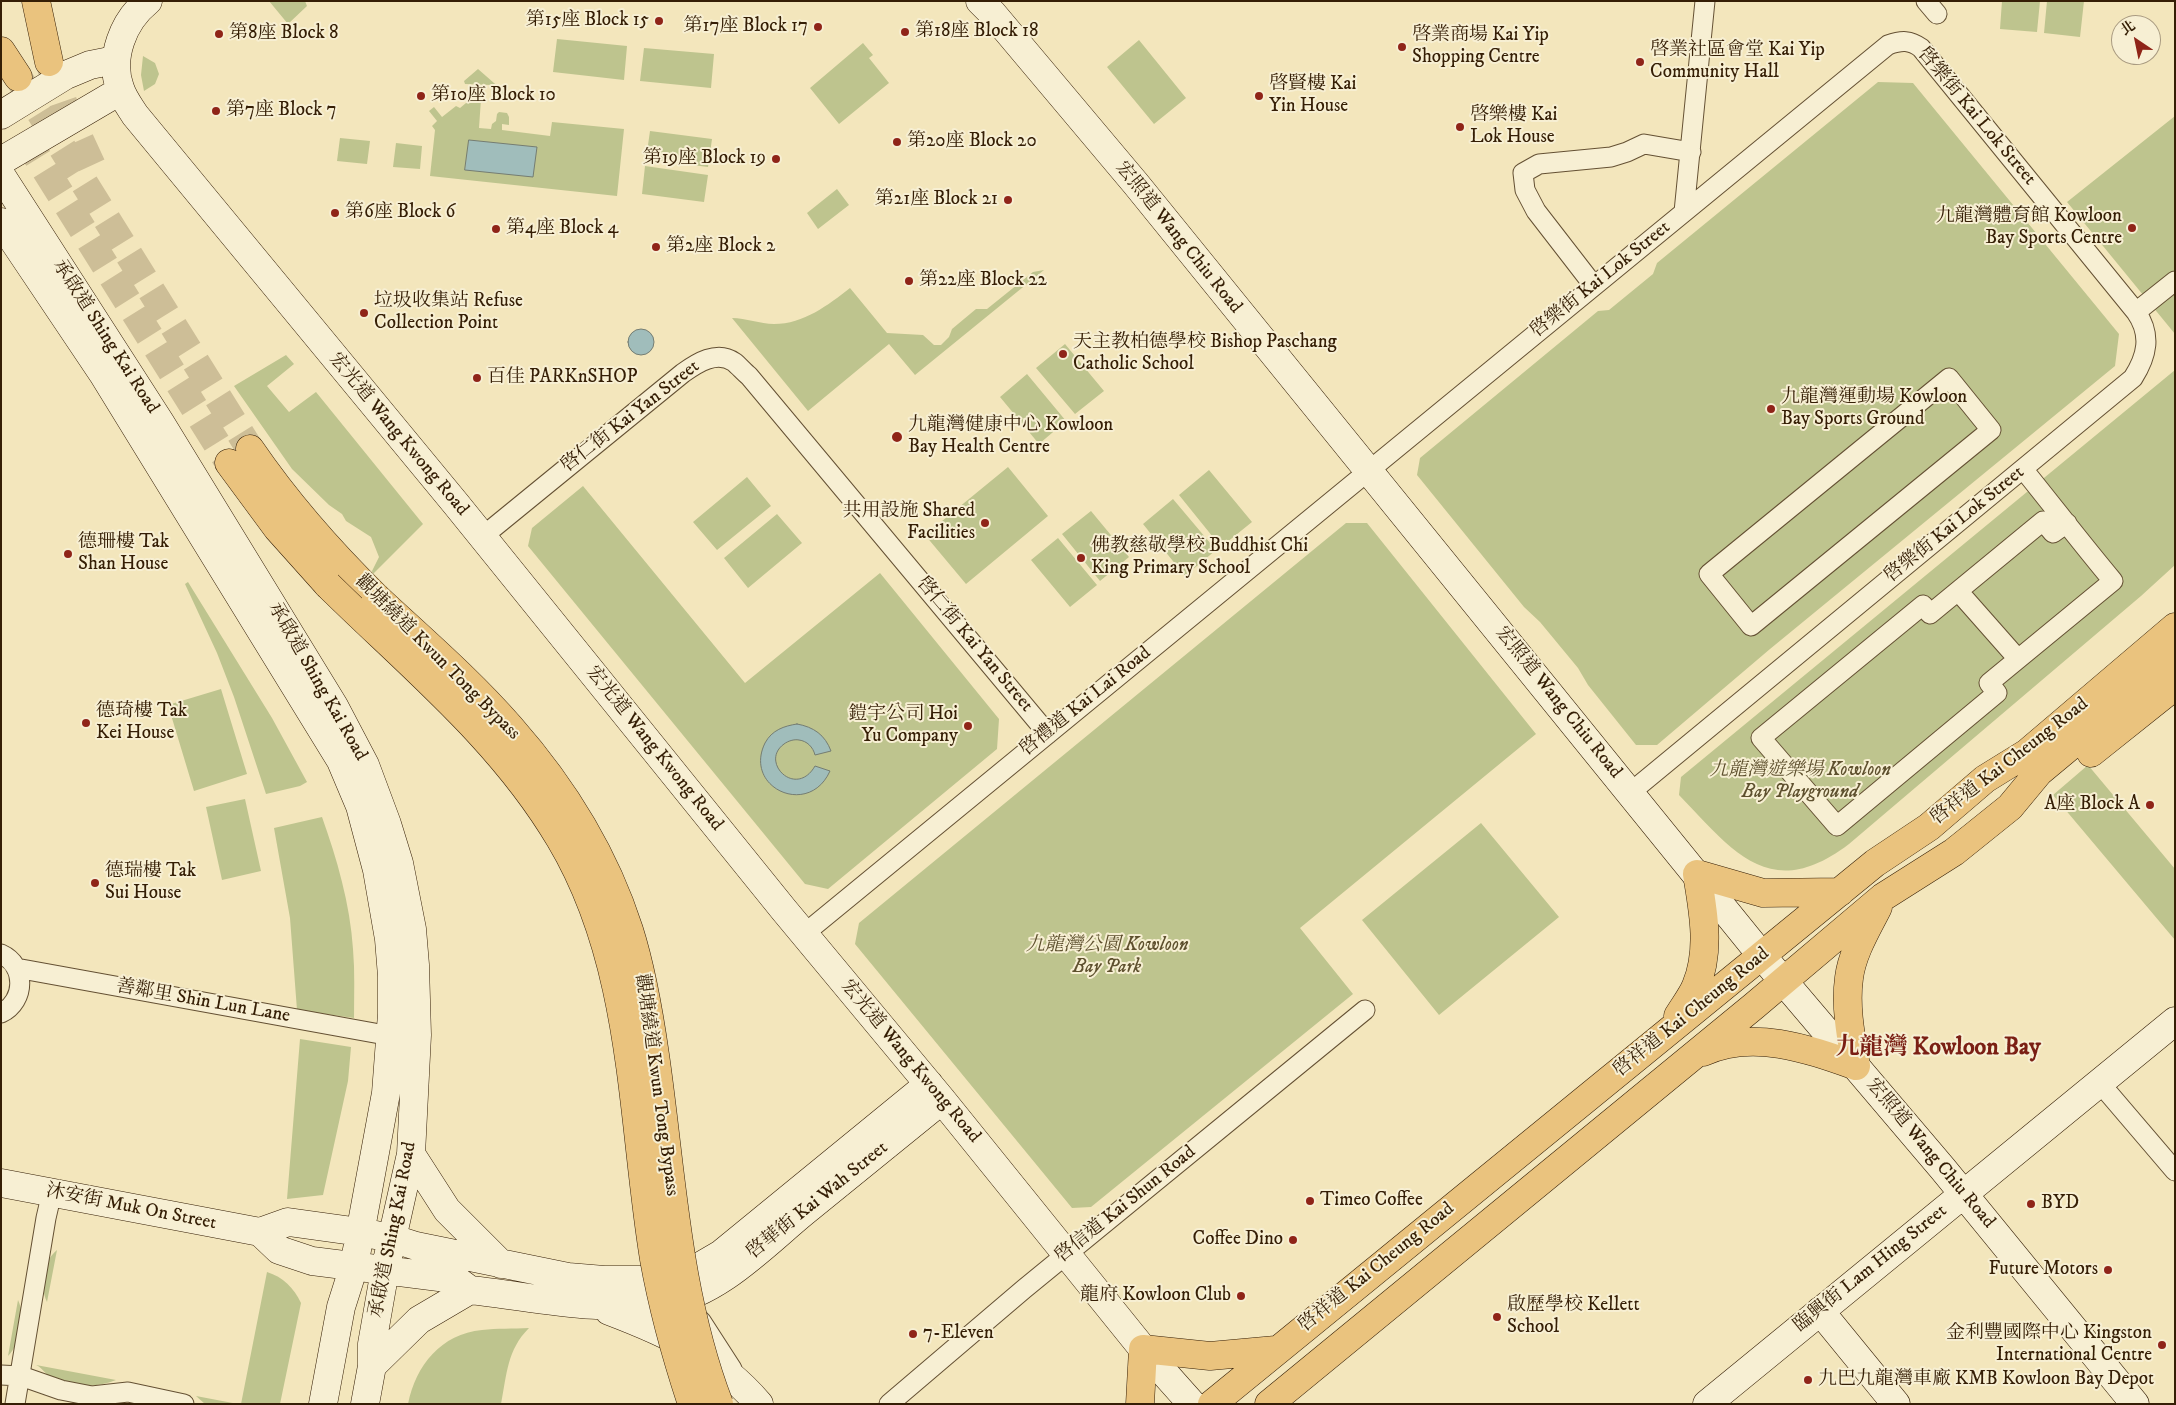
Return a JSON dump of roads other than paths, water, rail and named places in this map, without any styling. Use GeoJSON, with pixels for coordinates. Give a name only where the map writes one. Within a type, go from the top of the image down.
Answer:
{"type":"FeatureCollection","features":[{"type":"Feature","properties":{"kind":"main road"},"geometry":{"type":"LineString","coordinates":[[36,1],[48,62]]}},
{"type":"Feature","properties":{"kind":"main road"},"geometry":{"type":"LineString","coordinates":[[1,161],[120,90],[115,60],[129,24],[148,1]]}},
{"type":"Feature","properties":{"kind":"main road","name":"宏照道 Wang Chiu Road"},"geometry":{"type":"LineString","coordinates":[[980,1],[1136,184],[1762,956],[1963,1194],[2135,1404]]}},
{"type":"Feature","properties":{"kind":"main road"},"geometry":{"type":"LineString","coordinates":[[1,116],[66,75],[90,65],[115,60]]}},
{"type":"Feature","properties":{"kind":"main road","name":"宏光道 Wang Kwong Road"},"geometry":{"type":"LineString","coordinates":[[120,90],[135,115],[153,139],[482,536],[804,934],[936,1092],[1143,1349],[1192,1404]]}},
{"type":"Feature","properties":{"kind":"main road","name":"承啟道 Shing Kai Road"},"geometry":{"type":"LineString","coordinates":[[1,175],[160,422],[334,706],[365,765],[379,799],[399,863],[412,929],[415,964],[417,1035],[412,1154],[391,1238],[372,1344],[372,1366],[365,1404]]}},
{"type":"Feature","properties":{"kind":"main road","name":"承啟道 Shing Kai Road"},"geometry":{"type":"LineString","coordinates":[[1,222],[70,322],[118,398],[341,762],[360,806],[384,904],[392,976],[391,1036],[386,1093],[354,1266],[341,1307],[323,1404]]}},
{"type":"Feature","properties":{"kind":"main road","name":"觀塘繞道 Kwun Tong Bypass"},"geometry":{"type":"LineString","coordinates":[[692,1404],[669,1331],[659,1286],[631,1069],[616,981],[600,926],[575,867],[546,816],[495,748],[303,558],[262,509],[239,456],[294,508],[346,567],[510,727],[564,797],[597,855],[628,930],[644,989],[655,1056],[683,1272],[704,1359],[719,1404]]}},
{"type":"Feature","properties":{"kind":"main road"},"geometry":{"type":"LineString","coordinates":[[1985,779],[2016,740],[2175,605]]}},
{"type":"Feature","properties":{"kind":"main road","name":"啓祥道 Kai Cheung Road"},"geometry":{"type":"LineString","coordinates":[[1212,1404],[1276,1350],[1668,1034],[1875,863],[1929,827],[1985,779],[2027,753],[2175,627]]}},
{"type":"Feature","properties":{"kind":"main road","name":"啓祥道 Kai Cheung Road"},"geometry":{"type":"LineString","coordinates":[[1269,1404],[1883,897],[1954,852],[2010,807],[2039,772],[2175,659]]}},
{"type":"Feature","properties":{"kind":"main road"},"geometry":{"type":"LineString","coordinates":[[2010,807],[2052,785],[2175,686]]}},
{"type":"Feature","properties":{"kind":"main road"},"geometry":{"type":"LineString","coordinates":[[1668,1034],[1696,986],[1704,956],[1704,921],[1697,874],[1764,892],[1840,892]]}},
{"type":"Feature","properties":{"kind":"main road"},"geometry":{"type":"LineString","coordinates":[[1690,1057],[1717,1045],[1771,1042],[1813,1051],[1856,1066],[1848,1021],[1849,978],[1862,938],[1883,897]]}},
{"type":"Feature","properties":{"kind":"main road","name":"臨興街 Lam Hing Street"},"geometry":{"type":"LineString","coordinates":[[1707,1404],[2175,1021]]}},
{"type":"Feature","properties":{"kind":"main road","name":"啓華街 Kai Wah Street"},"geometry":{"type":"LineString","coordinates":[[687,1285],[732,1271],[936,1092]]}},
{"type":"Feature","properties":{"kind":"main road"},"geometry":{"type":"LineString","coordinates":[[412,1154],[447,1210],[502,1264]]}},
{"type":"Feature","properties":{"kind":"main road","name":"沐安街 Muk On Street"},"geometry":{"type":"LineString","coordinates":[[1,1183],[260,1232]]}},
{"type":"Feature","properties":{"kind":"main road"},"geometry":{"type":"LineString","coordinates":[[288,1222],[391,1238],[416,1246],[568,1277],[604,1280],[662,1280],[687,1285],[668,1302],[644,1305],[598,1306],[470,1290],[455,1279],[312,1261],[279,1250],[260,1232],[288,1222]]}},
{"type":"Feature","properties":{"kind":"main road"},"geometry":{"type":"LineString","coordinates":[[372,1366],[419,1320],[470,1290]]}},
{"type":"Feature","properties":{"kind":"main road"},"geometry":{"type":"LineString","coordinates":[[598,1306],[679,1339],[694,1348],[751,1395]]}},
{"type":"Feature","properties":{"kind":"main road"},"geometry":{"type":"LineString","coordinates":[[1820,1311],[1896,1404]]}},
{"type":"Feature","properties":{"kind":"main road"},"geometry":{"type":"LineString","coordinates":[[1140,1404],[1143,1349],[1210,1356],[1276,1350]]}},
{"type":"Feature","properties":{"kind":"main road"},"geometry":{"type":"LineString","coordinates":[[1300,1404],[1313,1368]]}},
{"type":"Feature","properties":{"kind":"street"},"geometry":{"type":"LineString","coordinates":[[1684,212],[1685,186],[1705,1]]}},
{"type":"Feature","properties":{"kind":"street","name":"啓樂街 Kai Lok Street"},"geometry":{"type":"LineString","coordinates":[[1369,470],[1888,45],[1904,40],[1910,41],[1921,48],[2136,312],[2145,330],[2146,350],[2133,378],[1630,792]]}},
{"type":"Feature","properties":{"kind":"street"},"geometry":{"type":"LineString","coordinates":[[1594,286],[1536,211],[1525,190],[1523,174],[1539,164],[1611,157],[1644,144],[1690,152]]}},
{"type":"Feature","properties":{"kind":"street"},"geometry":{"type":"LineString","coordinates":[[2136,312],[2175,281]]}},
{"type":"Feature","properties":{"kind":"street","name":"啓仁街 Kai Yan Street"},"geometry":{"type":"LineString","coordinates":[[482,536],[682,373],[700,361],[717,357],[733,361],[749,376],[1048,734]]}},
{"type":"Feature","properties":{"kind":"street"},"geometry":{"type":"LineString","coordinates":[[1949,378],[1991,430],[1751,626],[1708,574],[1949,378]]}},
{"type":"Feature","properties":{"kind":"street"},"geometry":{"type":"LineString","coordinates":[[2023,469],[2067,523],[2113,580],[1989,683],[1997,693],[1837,826],[1761,738],[1923,605],[1930,614],[2043,521],[2053,533],[2067,523]]}},
{"type":"Feature","properties":{"kind":"street","name":"啓禮道 Kai Lai Road"},"geometry":{"type":"LineString","coordinates":[[804,934],[1369,470]]}},
{"type":"Feature","properties":{"kind":"street"},"geometry":{"type":"LineString","coordinates":[[1958,591],[2018,659]]}},
{"type":"Feature","properties":{"kind":"street"},"geometry":{"type":"LineString","coordinates":[[1,954],[12,962],[20,982],[19,993],[14,1003],[1,1013]]}},
{"type":"Feature","properties":{"kind":"street","name":"善鄰里 Shin Lun Lane"},"geometry":{"type":"LineString","coordinates":[[16,968],[391,1036]]}},
{"type":"Feature","properties":{"kind":"street","name":"啓信道 Kai Shun Road"},"geometry":{"type":"LineString","coordinates":[[889,1404],[1066,1254],[1365,1010]]}},
{"type":"Feature","properties":{"kind":"street"},"geometry":{"type":"LineString","coordinates":[[2099,1082],[2175,1170]]}},
{"type":"Feature","properties":{"kind":"street"},"geometry":{"type":"LineString","coordinates":[[15,1404],[52,1192]]}},
{"type":"Feature","properties":{"kind":"street"},"geometry":{"type":"LineString","coordinates":[[687,1285],[702,1325],[751,1395]]}},
{"type":"Feature","properties":{"kind":"street"},"geometry":{"type":"LineString","coordinates":[[1,1375],[21,1376],[61,1390],[92,1396],[128,1392],[184,1404]]}},
{"type":"Feature","properties":{"kind":"water"},"geometry":{"type":"Polygon","coordinates":[[[469,140],[537,147],[533,177],[465,170],[469,140]]]}},
{"type":"Feature","properties":{"kind":"water"},"geometry":{"type":"Polygon","coordinates":[[[641,329],[650,333],[654,342],[650,351],[641,355],[632,351],[628,342],[632,333],[641,329]]]}},
{"type":"Feature","properties":{"kind":"water"},"geometry":{"type":"Polygon","coordinates":[[[797,724],[809,727],[822,736],[831,751],[815,755],[813,749],[805,742],[791,740],[777,751],[776,760],[778,768],[790,778],[799,779],[807,775],[815,766],[830,771],[820,785],[808,793],[794,795],[781,791],[770,784],[763,773],[761,759],[765,743],[771,735],[783,727],[797,724]]]}},
{"type":"Feature","properties":{"kind":"tunnel"},"geometry":{"type":"LineString","coordinates":[[49,62],[64,105],[97,177]]}},
{"type":"Feature","properties":{"kind":"tunnel"},"geometry":{"type":"LineString","coordinates":[[18,77],[250,449]]}},
{"type":"Feature","properties":{"kind":"tunnel"},"geometry":{"type":"LineString","coordinates":[[1,99],[229,463]]}},
{"type":"Feature","properties":{"kind":"place","name":"第15座 Block 15"},"geometry":{"type":"Point","coordinates":[659,21]}},
{"type":"Feature","properties":{"kind":"place","name":"第17座 Block 17"},"geometry":{"type":"Point","coordinates":[818,27]}},
{"type":"Feature","properties":{"kind":"place","name":"第18座 Block 18"},"geometry":{"type":"Point","coordinates":[905,32]}},
{"type":"Feature","properties":{"kind":"place","name":"第8座 Block 8"},"geometry":{"type":"Point","coordinates":[219,34]}},
{"type":"Feature","properties":{"kind":"place","name":"啓業商場 Kai Yip Shopping Centre"},"geometry":{"type":"Point","coordinates":[1402,47]}},
{"type":"Feature","properties":{"kind":"place","name":"啓業社區會堂 Kai Yip Community Hall"},"geometry":{"type":"Point","coordinates":[1640,62]}},
{"type":"Feature","properties":{"kind":"place","name":"第10座 Block 10"},"geometry":{"type":"Point","coordinates":[421,96]}},
{"type":"Feature","properties":{"kind":"place","name":"啓賢樓 Kai Yin House"},"geometry":{"type":"Point","coordinates":[1259,96]}},
{"type":"Feature","properties":{"kind":"place","name":"第7座 Block 7"},"geometry":{"type":"Point","coordinates":[216,111]}},
{"type":"Feature","properties":{"kind":"place","name":"啓樂樓 Kai Lok House"},"geometry":{"type":"Point","coordinates":[1460,127]}},
{"type":"Feature","properties":{"kind":"place","name":"第20座 Block 20"},"geometry":{"type":"Point","coordinates":[897,142]}},
{"type":"Feature","properties":{"kind":"place","name":"第19座 Block 19"},"geometry":{"type":"Point","coordinates":[776,159]}},
{"type":"Feature","properties":{"kind":"place","name":"第21座 Block 21"},"geometry":{"type":"Point","coordinates":[1008,200]}},
{"type":"Feature","properties":{"kind":"place","name":"第6座 Block 6"},"geometry":{"type":"Point","coordinates":[335,213]}},
{"type":"Feature","properties":{"kind":"place","name":"九龍灣體育館 Kowloon Bay Sports Centre"},"geometry":{"type":"Point","coordinates":[2132,228]}},
{"type":"Feature","properties":{"kind":"place","name":"第4座 Block 4"},"geometry":{"type":"Point","coordinates":[496,229]}},
{"type":"Feature","properties":{"kind":"place","name":"第2座 Block 2"},"geometry":{"type":"Point","coordinates":[656,247]}},
{"type":"Feature","properties":{"kind":"place","name":"第22座 Block 22"},"geometry":{"type":"Point","coordinates":[909,281]}},
{"type":"Feature","properties":{"kind":"place","name":"垃圾收集站 Refuse Collection Point"},"geometry":{"type":"Point","coordinates":[364,313]}},
{"type":"Feature","properties":{"kind":"place","name":"天主教柏德學校 Bishop Paschang Catholic School"},"geometry":{"type":"Point","coordinates":[1063,354]}},
{"type":"Feature","properties":{"kind":"place","name":"百佳 PARKnSHOP"},"geometry":{"type":"Point","coordinates":[477,378]}},
{"type":"Feature","properties":{"kind":"place","name":"九龍灣運動場 Kowloon Bay Sports Ground"},"geometry":{"type":"Point","coordinates":[1771,409]}},
{"type":"Feature","properties":{"kind":"place","name":"九龍灣健康中心 Kowloon Bay Health Centre"},"geometry":{"type":"Point","coordinates":[897,437]}},
{"type":"Feature","properties":{"kind":"place","name":"共用設施 Shared Facilities"},"geometry":{"type":"Point","coordinates":[985,523]}},
{"type":"Feature","properties":{"kind":"place","name":"德珊樓 Tak Shan House"},"geometry":{"type":"Point","coordinates":[68,554]}},
{"type":"Feature","properties":{"kind":"place","name":"佛教慈敬學校 Buddhist Chi King Primary School"},"geometry":{"type":"Point","coordinates":[1081,558]}},
{"type":"Feature","properties":{"kind":"place","name":"德琦樓 Tak Kei House"},"geometry":{"type":"Point","coordinates":[86,723]}},
{"type":"Feature","properties":{"kind":"place","name":"鎧宇公司 Hoi Yu Company"},"geometry":{"type":"Point","coordinates":[968,726]}},
{"type":"Feature","properties":{"kind":"place","name":"A座 Block A"},"geometry":{"type":"Point","coordinates":[2150,805]}},
{"type":"Feature","properties":{"kind":"place","name":"德瑞樓 Tak Sui House"},"geometry":{"type":"Point","coordinates":[95,883]}},
{"type":"Feature","properties":{"kind":"place","name":"Timeo Coffee"},"geometry":{"type":"Point","coordinates":[1310,1201]}},
{"type":"Feature","properties":{"kind":"place","name":"BYD"},"geometry":{"type":"Point","coordinates":[2031,1204]}},
{"type":"Feature","properties":{"kind":"place","name":"Coffee Dino"},"geometry":{"type":"Point","coordinates":[1293,1240]}},
{"type":"Feature","properties":{"kind":"place","name":"Future Motors"},"geometry":{"type":"Point","coordinates":[2108,1270]}},
{"type":"Feature","properties":{"kind":"place","name":"龍府 Kowloon Club"},"geometry":{"type":"Point","coordinates":[1241,1296]}},
{"type":"Feature","properties":{"kind":"place","name":"啟歷學校 Kellett School"},"geometry":{"type":"Point","coordinates":[1497,1317]}},
{"type":"Feature","properties":{"kind":"place","name":"7-Eleven"},"geometry":{"type":"Point","coordinates":[913,1334]}},
{"type":"Feature","properties":{"kind":"place","name":"金利豐國際中心 Kingston International Centre"},"geometry":{"type":"Point","coordinates":[2162,1345]}},
{"type":"Feature","properties":{"kind":"place","name":"九巴九龍灣車廠 KMB Kowloon Bay Depot"},"geometry":{"type":"Point","coordinates":[1808,1380]}},
{"type":"Feature","properties":{"kind":"district","name":"九龍灣 Kowloon Bay"},"geometry":{"type":"Point","coordinates":[1938,1049]}},
{"type":"Feature","properties":{"kind":"park label","name":"九龍灣遊樂場 Kowloon Bay Playground"},"geometry":{"type":"Point","coordinates":[1800,782]}},
{"type":"Feature","properties":{"kind":"park label","name":"九龍灣公園 Kowloon Bay Park"},"geometry":{"type":"Point","coordinates":[1107,957]}}]}
